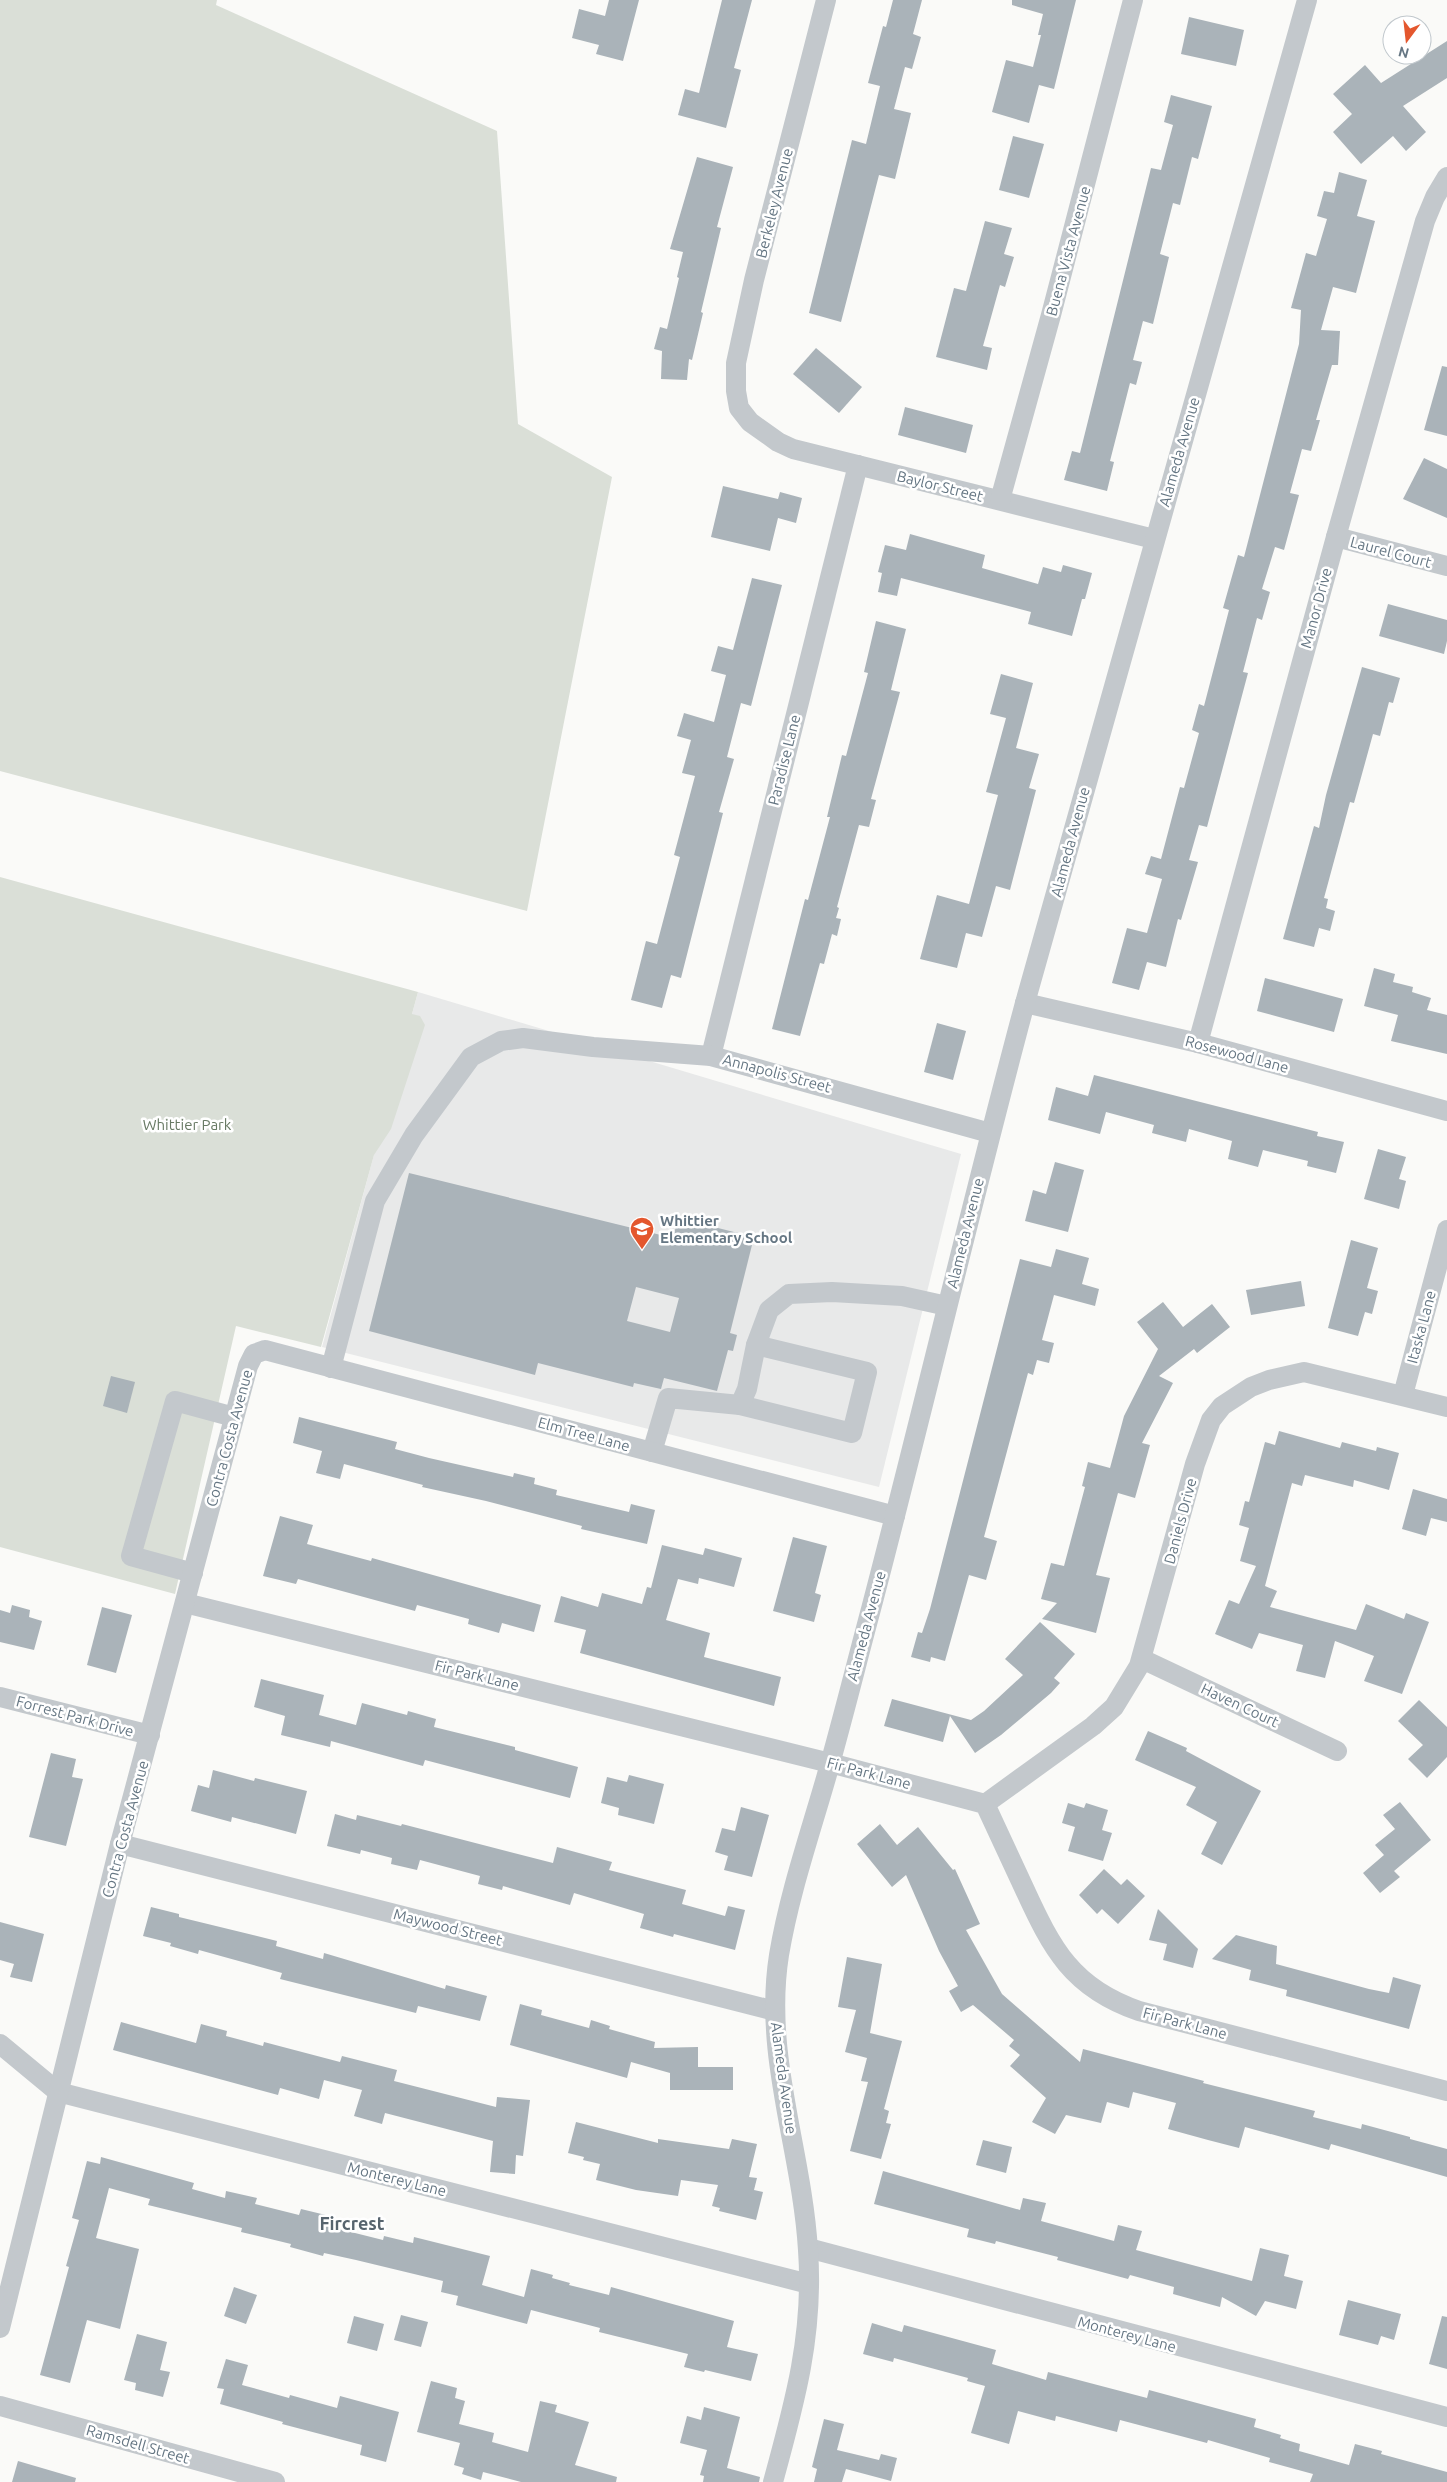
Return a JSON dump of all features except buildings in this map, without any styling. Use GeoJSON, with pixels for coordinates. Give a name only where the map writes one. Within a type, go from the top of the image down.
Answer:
{"type":"FeatureCollection","features":[{"type":"Feature","properties":{"kind":"street","name":"Berkeley Avenue"},"geometry":{"type":"LineString","coordinates":[[739,408],[736,391],[736,363],[756,270],[826,0]]}},
{"type":"Feature","properties":{"kind":"street","name":"Buena Vista Avenue"},"geometry":{"type":"LineString","coordinates":[[1000,500],[1052,315],[1133,0]]}},
{"type":"Feature","properties":{"kind":"street","name":"Alameda Avenue"},"geometry":{"type":"LineString","coordinates":[[773,2482],[806,2346],[808,2284],[808,2248],[778,2058],[775,2011],[779,1956],[788,1907],[830,1763],[895,1516],[990,1133],[1025,1003],[1306,0]]}},
{"type":"Feature","properties":{"kind":"street","name":"Manor Drive"},"geometry":{"type":"LineString","coordinates":[[1198,1044],[1336,537],[1426,222],[1435,197],[1447,177]]}},
{"type":"Feature","properties":{"kind":"street","name":"Baylor Street"},"geometry":{"type":"LineString","coordinates":[[739,408],[750,422],[778,442],[793,449],[1154,539]]}},
{"type":"Feature","properties":{"kind":"street","name":"Paradise Lane"},"geometry":{"type":"LineString","coordinates":[[711,1056],[858,465]]}},
{"type":"Feature","properties":{"kind":"street","name":"Laurel Court"},"geometry":{"type":"LineString","coordinates":[[1336,537],[1447,566]]}},
{"type":"Feature","properties":{"kind":"street","name":"Rosewood Lane"},"geometry":{"type":"LineString","coordinates":[[1025,1003],[1198,1044],[1447,1111]]}},
{"type":"Feature","properties":{"kind":"street","name":"Annapolis Street"},"geometry":{"type":"LineString","coordinates":[[331,1368],[375,1201],[414,1135],[471,1057],[484,1048],[501,1041],[523,1038],[711,1056],[990,1133]]}},
{"type":"Feature","properties":{"kind":"street","name":"Itaska Lane"},"geometry":{"type":"LineString","coordinates":[[1403,1396],[1447,1230]]}},
{"type":"Feature","properties":{"kind":"street"},"geometry":{"type":"LineString","coordinates":[[740,1405],[747,1389],[756,1345],[769,1310],[789,1294],[832,1292],[902,1296],[947,1306]]}},
{"type":"Feature","properties":{"kind":"street"},"geometry":{"type":"LineString","coordinates":[[652,1452],[668,1398],[740,1405],[852,1433],[867,1372],[756,1345]]}},
{"type":"Feature","properties":{"kind":"street","name":"Contra Costa Avenue"},"geometry":{"type":"LineString","coordinates":[[0,2328],[120,1844],[250,1358],[259,1351],[273,1353]]}},
{"type":"Feature","properties":{"kind":"street","name":"Elm Tree Lane"},"geometry":{"type":"LineString","coordinates":[[273,1353],[895,1516]]}},
{"type":"Feature","properties":{"kind":"street","name":"Daniels Drive"},"geometry":{"type":"LineString","coordinates":[[985,1804],[1093,1726],[1114,1707],[1142,1659],[1195,1464],[1211,1420],[1222,1406],[1251,1387],[1269,1380],[1304,1372],[1447,1407]]}},
{"type":"Feature","properties":{"kind":"street"},"geometry":{"type":"LineString","coordinates":[[192,1573],[131,1556],[175,1400],[234,1417]]}},
{"type":"Feature","properties":{"kind":"street","name":"Fir Park Lane"},"geometry":{"type":"LineString","coordinates":[[185,1603],[830,1763],[985,1804],[1046,1936],[1068,1966],[1102,1995],[1139,2012],[1447,2091]]}},
{"type":"Feature","properties":{"kind":"street","name":"Haven Court"},"geometry":{"type":"LineString","coordinates":[[1142,1659],[1338,1751]]}},
{"type":"Feature","properties":{"kind":"street","name":"Forrest Park Drive"},"geometry":{"type":"LineString","coordinates":[[0,1696],[150,1735]]}},
{"type":"Feature","properties":{"kind":"street","name":"Maywood Street"},"geometry":{"type":"LineString","coordinates":[[120,1844],[775,2011]]}},
{"type":"Feature","properties":{"kind":"street","name":"Monterey Lane"},"geometry":{"type":"LineString","coordinates":[[0,2044],[58,2092],[808,2284]]}},
{"type":"Feature","properties":{"kind":"street","name":"Monterey Lane"},"geometry":{"type":"LineString","coordinates":[[808,2248],[1447,2417]]}},
{"type":"Feature","properties":{"kind":"street","name":"Ramsdell Street"},"geometry":{"type":"LineString","coordinates":[[0,2406],[275,2482]]}},
{"type":"Feature","properties":{"kind":"shaded area","name":"Whittier Elementary School"},"geometry":{"type":"Polygon","coordinates":[[[418,992],[961,1154],[879,1487],[322,1347],[418,992]]]}},
{"type":"Feature","properties":{"kind":"green space"},"geometry":{"type":"Polygon","coordinates":[[[0,0],[217,0],[216,5],[497,131],[518,424],[612,477],[527,911],[0,771],[0,0]]]}},
{"type":"Feature","properties":{"kind":"green space","name":"Whittier Park"},"geometry":{"type":"Polygon","coordinates":[[[0,877],[418,992],[412,1014],[420,1016],[425,1025],[391,1129],[374,1155],[321,1347],[236,1326],[175,1594],[0,1547],[0,877]]]}},
{"type":"Feature","properties":{"kind":"place","name":"Whittier Elementary School"},"geometry":{"type":"Point","coordinates":[642,1250]}},
{"type":"Feature","properties":{"kind":"district","name":"Fircrest"},"geometry":{"type":"Point","coordinates":[352,2223]}}]}
